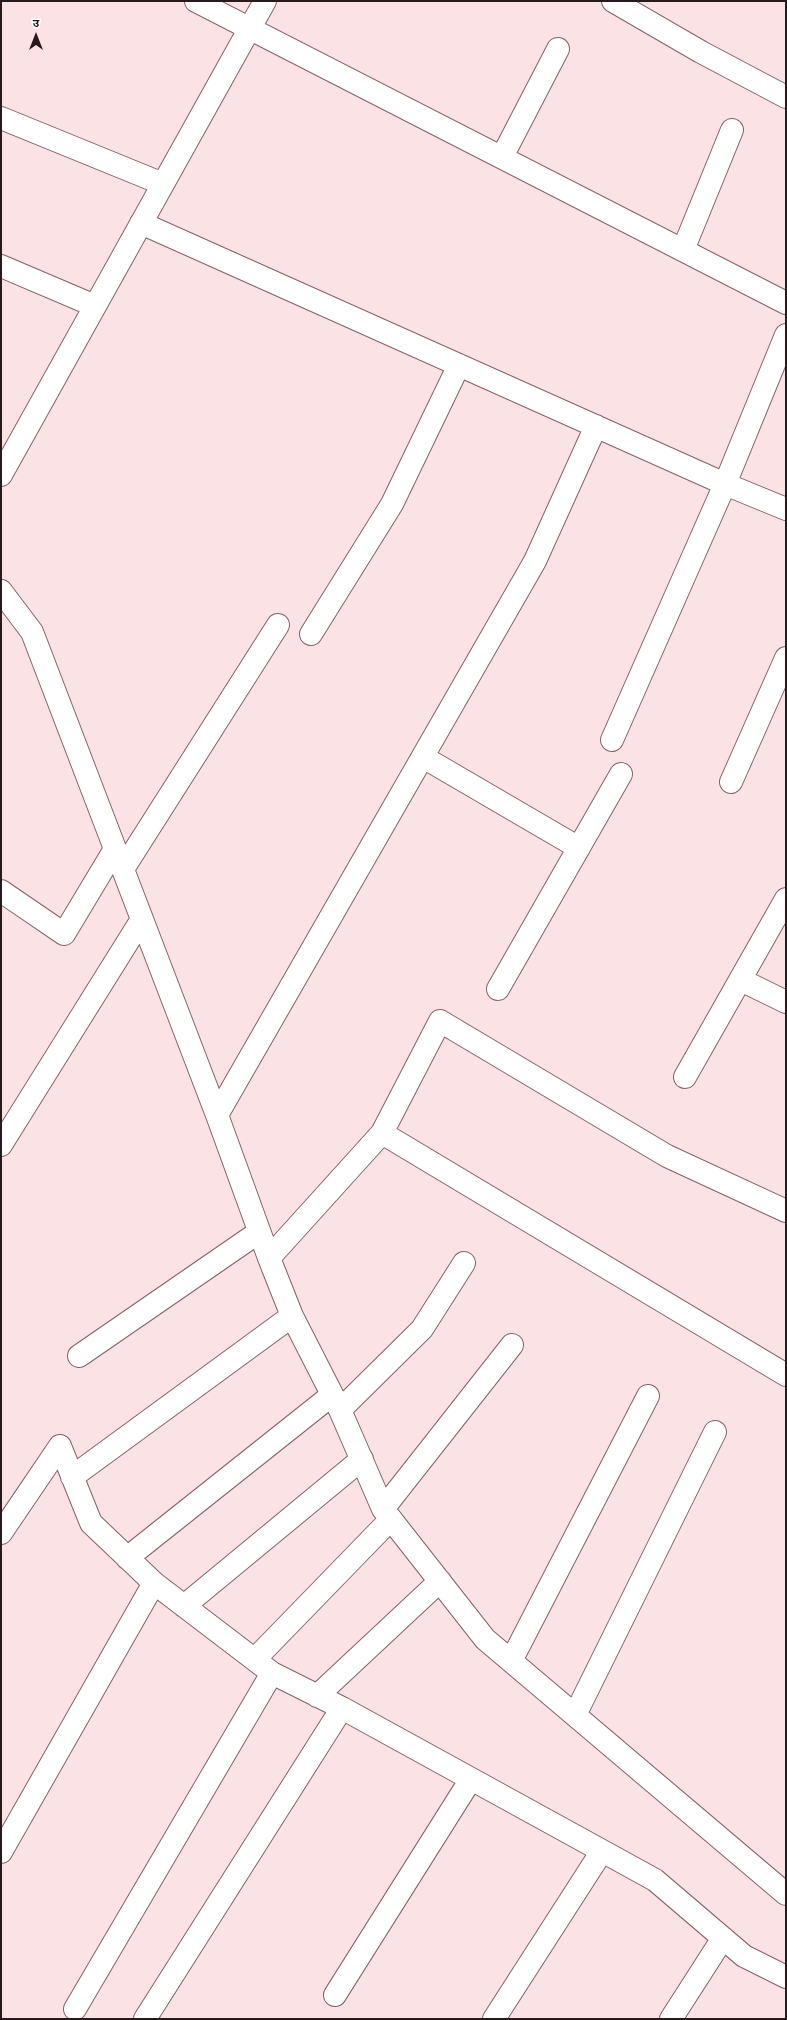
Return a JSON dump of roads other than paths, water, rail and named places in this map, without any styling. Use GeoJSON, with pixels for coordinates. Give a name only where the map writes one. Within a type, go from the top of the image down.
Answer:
{"type":"FeatureCollection","features":[{"type":"Feature","properties":{"kind":"street"},"geometry":{"type":"LineString","coordinates":[[196,1],[785,301]]}},
{"type":"Feature","properties":{"kind":"street"},"geometry":{"type":"LineString","coordinates":[[1,475],[265,1]]}},
{"type":"Feature","properties":{"kind":"street"},"geometry":{"type":"LineString","coordinates":[[613,1],[701,52],[786,97]]}},
{"type":"Feature","properties":{"kind":"street"},"geometry":{"type":"LineString","coordinates":[[502,157],[558,49]]}},
{"type":"Feature","properties":{"kind":"street"},"geometry":{"type":"LineString","coordinates":[[1,118],[163,184]]}},
{"type":"Feature","properties":{"kind":"street"},"geometry":{"type":"LineString","coordinates":[[684,250],[732,130]]}},
{"type":"Feature","properties":{"kind":"street"},"geometry":{"type":"LineString","coordinates":[[141,223],[725,484],[786,509]]}},
{"type":"Feature","properties":{"kind":"street"},"geometry":{"type":"LineString","coordinates":[[1,266],[95,306]]}},
{"type":"Feature","properties":{"kind":"street"},"geometry":{"type":"LineString","coordinates":[[612,740],[725,484],[786,335]]}},
{"type":"Feature","properties":{"kind":"street"},"geometry":{"type":"LineString","coordinates":[[311,634],[392,504],[459,365]]}},
{"type":"Feature","properties":{"kind":"street"},"geometry":{"type":"LineString","coordinates":[[217,1115],[535,561],[596,426]]}},
{"type":"Feature","properties":{"kind":"street"},"geometry":{"type":"LineString","coordinates":[[1,591],[32,632],[217,1115],[259,1232],[292,1316],[336,1403],[387,1514],[485,1639],[786,1894]]}},
{"type":"Feature","properties":{"kind":"street"},"geometry":{"type":"LineString","coordinates":[[123,869],[278,625]]}},
{"type":"Feature","properties":{"kind":"street"},"geometry":{"type":"LineString","coordinates":[[731,782],[786,658]]}},
{"type":"Feature","properties":{"kind":"street"},"geometry":{"type":"LineString","coordinates":[[423,757],[579,848]]}},
{"type":"Feature","properties":{"kind":"street"},"geometry":{"type":"LineString","coordinates":[[498,989],[621,774]]}},
{"type":"Feature","properties":{"kind":"street"},"geometry":{"type":"LineString","coordinates":[[1,891],[64,934],[115,849]]}},
{"type":"Feature","properties":{"kind":"street"},"geometry":{"type":"LineString","coordinates":[[685,1076],[742,980],[786,900]]}},
{"type":"Feature","properties":{"kind":"street"},"geometry":{"type":"LineString","coordinates":[[1,1145],[142,918]]}},
{"type":"Feature","properties":{"kind":"street"},"geometry":{"type":"LineString","coordinates":[[742,980],[786,1002]]}},
{"type":"Feature","properties":{"kind":"street"},"geometry":{"type":"LineString","coordinates":[[269,1258],[382,1133],[440,1021],[667,1156],[786,1211]]}},
{"type":"Feature","properties":{"kind":"street"},"geometry":{"type":"LineString","coordinates":[[382,1133],[786,1375]]}},
{"type":"Feature","properties":{"kind":"street"},"geometry":{"type":"LineString","coordinates":[[79,1356],[259,1232]]}},
{"type":"Feature","properties":{"kind":"street"},"geometry":{"type":"LineString","coordinates":[[127,1558],[336,1403],[422,1329],[464,1263]]}},
{"type":"Feature","properties":{"kind":"street"},"geometry":{"type":"LineString","coordinates":[[72,1477],[292,1316]]}},
{"type":"Feature","properties":{"kind":"street"},"geometry":{"type":"LineString","coordinates":[[255,1659],[387,1514],[512,1345]]}},
{"type":"Feature","properties":{"kind":"street"},"geometry":{"type":"LineString","coordinates":[[511,1661],[648,1396]]}},
{"type":"Feature","properties":{"kind":"street"},"geometry":{"type":"LineString","coordinates":[[575,1715],[715,1432]]}},
{"type":"Feature","properties":{"kind":"street"},"geometry":{"type":"LineString","coordinates":[[1,1532],[60,1446],[91,1523],[154,1583],[272,1672],[342,1708],[655,1880],[744,1956],[786,1976]]}},
{"type":"Feature","properties":{"kind":"street"},"geometry":{"type":"LineString","coordinates":[[184,1606],[362,1459]]}},
{"type":"Feature","properties":{"kind":"street"},"geometry":{"type":"LineString","coordinates":[[317,1696],[440,1581]]}},
{"type":"Feature","properties":{"kind":"street"},"geometry":{"type":"LineString","coordinates":[[1,1852],[154,1583]]}},
{"type":"Feature","properties":{"kind":"street"},"geometry":{"type":"LineString","coordinates":[[75,2009],[272,1672]]}},
{"type":"Feature","properties":{"kind":"street"},"geometry":{"type":"LineString","coordinates":[[146,2019],[342,1708]]}},
{"type":"Feature","properties":{"kind":"street"},"geometry":{"type":"LineString","coordinates":[[335,1995],[471,1779]]}},
{"type":"Feature","properties":{"kind":"street"},"geometry":{"type":"LineString","coordinates":[[494,2019],[602,1851]]}},
{"type":"Feature","properties":{"kind":"street"},"geometry":{"type":"LineString","coordinates":[[671,2019],[723,1938]]}}]}
